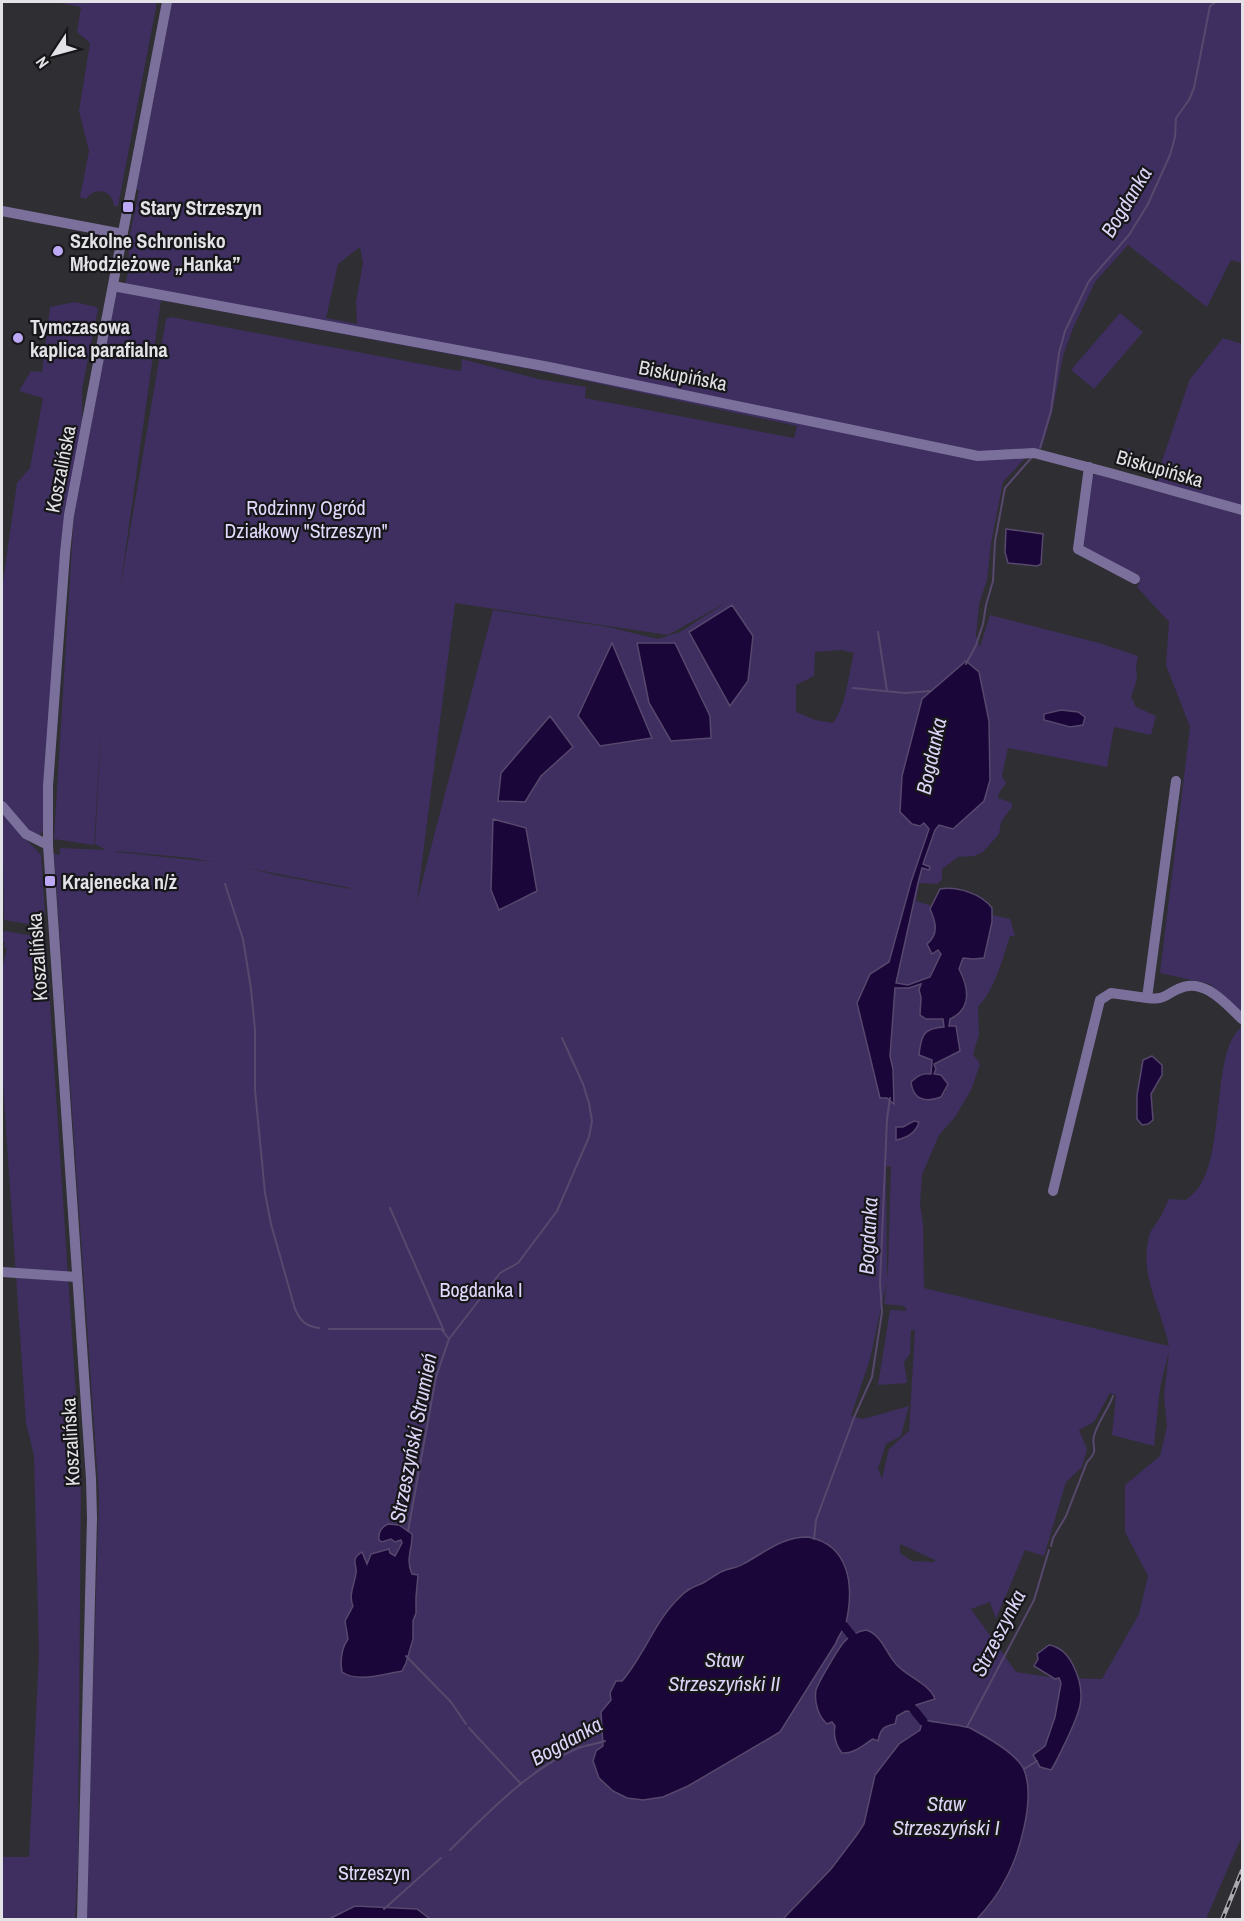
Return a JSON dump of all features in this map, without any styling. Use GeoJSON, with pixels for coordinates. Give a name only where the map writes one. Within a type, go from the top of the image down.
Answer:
{"type":"FeatureCollection","features":[{"type":"Feature","properties":{"kind":"street","name":"Koszalińska"},"geometry":{"type":"LineString","coordinates":[[82,1920],[92,1518],[90,1458],[48,845],[48,786],[67,532],[167,2]]}},
{"type":"Feature","properties":{"kind":"street"},"geometry":{"type":"LineString","coordinates":[[2,211],[123,234]]}},
{"type":"Feature","properties":{"kind":"street","name":"Biskupińska"},"geometry":{"type":"LineString","coordinates":[[113,286],[549,367],[978,456],[1034,453],[1242,510]]}},
{"type":"Feature","properties":{"kind":"street"},"geometry":{"type":"LineString","coordinates":[[1089,467],[1078,549],[1135,579]]}},
{"type":"Feature","properties":{"kind":"street"},"geometry":{"type":"LineString","coordinates":[[1147,998],[1176,781]]}},
{"type":"Feature","properties":{"kind":"street"},"geometry":{"type":"LineString","coordinates":[[2,806],[26,834],[48,845]]}},
{"type":"Feature","properties":{"kind":"street"},"geometry":{"type":"LineString","coordinates":[[1053,1191],[1100,1000],[1111,993],[1161,999],[1186,986],[1195,986],[1216,995],[1242,1019]]}},
{"type":"Feature","properties":{"kind":"street"},"geometry":{"type":"LineString","coordinates":[[2,1272],[77,1277]]}},
{"type":"Feature","properties":{"kind":"green space"},"geometry":{"type":"Polygon","coordinates":[[[57,2],[157,2],[118,206],[114,206],[107,193],[99,191],[86,199],[80,197],[89,151],[79,111],[90,43],[77,32],[81,7],[57,2]]]}},
{"type":"Feature","properties":{"kind":"green space","name":"Bogdanka I"},"geometry":{"type":"Polygon","coordinates":[[[172,2],[1242,2],[1242,263],[1231,260],[1207,307],[1128,245],[1095,282],[1073,328],[1063,356],[1052,413],[1042,447],[1026,457],[1003,482],[991,543],[987,580],[979,604],[976,636],[980,647],[990,615],[1099,643],[1138,656],[1137,679],[1131,697],[1136,707],[1156,716],[1151,735],[1114,727],[1107,767],[1008,748],[1002,776],[1006,783],[998,798],[1012,803],[1012,807],[1001,822],[999,834],[983,852],[974,856],[958,857],[942,869],[942,880],[937,884],[919,883],[916,901],[932,906],[936,924],[932,954],[938,950],[941,954],[930,977],[900,988],[922,984],[919,990],[920,1015],[926,1019],[943,1019],[944,1027],[937,1027],[931,1075],[923,1100],[936,1098],[946,1091],[934,1074],[934,1064],[948,1058],[950,1019],[966,982],[959,969],[963,958],[973,959],[986,950],[993,915],[1010,919],[1015,936],[1010,936],[994,982],[978,1007],[979,1035],[973,1054],[980,1064],[971,1090],[955,1117],[939,1135],[922,1175],[920,1204],[923,1224],[924,1288],[1169,1346],[1149,1279],[1147,1251],[1149,1236],[1169,1199],[1186,1200],[1198,1189],[1207,1171],[1216,1127],[1225,1058],[1231,1041],[1240,1029],[1242,1015],[1242,1836],[1206,1919],[86,1919],[99,1496],[54,854],[60,855],[60,848],[106,850],[95,844],[102,714],[94,845],[54,839],[74,513],[117,291],[124,292],[129,263],[127,248],[139,191],[136,189],[172,2]],[[360,247],[338,264],[326,318],[357,324],[356,302],[363,263],[360,247]],[[161,300],[120,589],[166,319],[171,317],[453,370],[461,371],[462,359],[538,379],[586,387],[585,398],[794,438],[797,426],[535,370],[161,300]],[[727,602],[668,635],[455,603],[417,901],[493,610],[608,627],[658,639],[680,632],[727,602]],[[842,650],[815,652],[814,676],[796,685],[796,712],[815,720],[833,723],[844,698],[854,653],[842,650]],[[116,851],[213,862],[191,858],[116,851]],[[248,868],[276,875],[351,888],[248,868]],[[891,1166],[886,1167],[887,1278],[888,1269],[891,1166]],[[887,1280],[870,1359],[851,1416],[863,1419],[909,1406],[901,1436],[886,1444],[878,1468],[882,1479],[889,1449],[909,1431],[915,1330],[911,1330],[910,1354],[904,1362],[907,1383],[878,1385],[890,1310],[907,1311],[904,1306],[884,1304],[887,1280]],[[1169,1351],[1160,1388],[1154,1446],[1112,1435],[1116,1395],[1110,1393],[1094,1422],[1079,1430],[1087,1449],[1082,1467],[1066,1482],[1044,1556],[1025,1550],[996,1619],[990,1602],[971,1609],[1016,1672],[1056,1678],[1102,1679],[1139,1614],[1148,1576],[1125,1532],[1125,1485],[1160,1456],[1167,1427],[1164,1395],[1169,1351]],[[900,1544],[900,1553],[912,1561],[935,1562],[900,1544]]]}},
{"type":"Feature","properties":{"kind":"green space"},"geometry":{"type":"Polygon","coordinates":[[[75,302],[98,309],[82,389],[82,426],[43,830],[40,835],[32,835],[2,800],[2,589],[17,483],[30,468],[43,398],[19,391],[31,371],[42,372],[50,307],[75,302]]]}},
{"type":"Feature","properties":{"kind":"green space"},"geometry":{"type":"Polygon","coordinates":[[[1120,313],[1143,332],[1094,389],[1071,370],[1120,313]]]}},
{"type":"Feature","properties":{"kind":"green space"},"geometry":{"type":"Polygon","coordinates":[[[1223,338],[1242,344],[1242,506],[1155,481],[1190,379],[1223,338]]]}},
{"type":"Feature","properties":{"kind":"green space"},"geometry":{"type":"Polygon","coordinates":[[[1128,448],[1135,452],[1128,466],[1121,462],[1128,448]]]}},
{"type":"Feature","properties":{"kind":"green space"},"geometry":{"type":"Polygon","coordinates":[[[1095,474],[1242,515],[1242,1015],[1210,984],[1160,973],[1190,727],[1166,665],[1169,622],[1137,587],[1139,584],[1137,573],[1131,573],[1082,549],[1090,479],[1095,474]]]}},
{"type":"Feature","properties":{"kind":"green space"},"geometry":{"type":"Polygon","coordinates":[[[2,814],[41,855],[45,913],[35,925],[4,920],[2,814]]]}},
{"type":"Feature","properties":{"kind":"green space"},"geometry":{"type":"Polygon","coordinates":[[[5,931],[34,936],[46,943],[81,1472],[78,1861],[75,1919],[2,1919],[2,1857],[29,1857],[39,1653],[34,1456],[26,1423],[2,1071],[2,968],[7,948],[4,947],[5,942],[2,941],[2,933],[5,931]]]}},
{"type":"Feature","properties":{"kind":"water"},"geometry":{"type":"Polygon","coordinates":[[[1006,529],[1043,534],[1041,564],[1037,566],[1008,563],[1005,552],[1006,529]]]}},
{"type":"Feature","properties":{"kind":"water"},"geometry":{"type":"Polygon","coordinates":[[[732,605],[753,636],[748,681],[730,706],[689,632],[732,605]]]}},
{"type":"Feature","properties":{"kind":"water"},"geometry":{"type":"Polygon","coordinates":[[[612,643],[652,738],[600,746],[578,716],[612,643]]]}},
{"type":"Feature","properties":{"kind":"water"},"geometry":{"type":"Polygon","coordinates":[[[637,643],[675,643],[710,716],[711,738],[671,741],[649,703],[637,643]]]}},
{"type":"Feature","properties":{"kind":"water"},"geometry":{"type":"Polygon","coordinates":[[[966,661],[979,672],[989,721],[990,780],[984,801],[953,829],[939,825],[935,830],[923,864],[930,867],[929,870],[922,868],[896,983],[908,985],[930,977],[941,954],[938,950],[932,954],[927,944],[935,932],[930,909],[940,889],[961,890],[976,895],[992,908],[992,922],[984,958],[963,958],[959,969],[965,983],[965,1004],[957,1015],[950,1019],[949,1026],[956,1026],[960,1051],[934,1064],[936,1069],[934,1074],[941,1075],[948,1084],[941,1097],[925,1100],[917,1096],[911,1082],[920,1075],[931,1074],[932,1060],[919,1055],[922,1038],[927,1031],[944,1027],[943,1019],[926,1019],[920,1015],[919,990],[921,984],[909,988],[895,988],[890,1056],[893,1069],[894,1104],[887,1098],[880,1098],[857,1003],[870,974],[889,962],[911,882],[929,829],[924,823],[920,826],[912,824],[900,812],[902,776],[922,699],[966,661]]]}},
{"type":"Feature","properties":{"kind":"water"},"geometry":{"type":"Polygon","coordinates":[[[1061,710],[1078,712],[1085,717],[1083,725],[1070,727],[1044,720],[1044,714],[1061,710]]]}},
{"type":"Feature","properties":{"kind":"water"},"geometry":{"type":"Polygon","coordinates":[[[550,716],[573,747],[541,776],[525,802],[498,801],[501,773],[550,716]]]}},
{"type":"Feature","properties":{"kind":"water"},"geometry":{"type":"Polygon","coordinates":[[[493,819],[526,828],[537,891],[499,910],[491,890],[493,819]]]}},
{"type":"Feature","properties":{"kind":"water"},"geometry":{"type":"Polygon","coordinates":[[[1152,1056],[1162,1065],[1162,1075],[1151,1094],[1153,1120],[1142,1125],[1137,1119],[1137,1095],[1143,1060],[1152,1056]]]}},
{"type":"Feature","properties":{"kind":"water"},"geometry":{"type":"Polygon","coordinates":[[[914,1121],[919,1122],[913,1132],[896,1140],[896,1127],[903,1127],[914,1121]]]}},
{"type":"Feature","properties":{"kind":"water"},"geometry":{"type":"Polygon","coordinates":[[[388,1524],[399,1525],[412,1534],[409,1563],[412,1574],[418,1575],[413,1639],[402,1671],[371,1677],[355,1677],[342,1672],[341,1659],[348,1639],[345,1621],[353,1606],[351,1598],[356,1571],[355,1559],[362,1552],[367,1564],[371,1554],[389,1549],[390,1553],[395,1556],[402,1543],[401,1540],[395,1542],[391,1539],[382,1542],[379,1540],[380,1530],[388,1524]]]}},
{"type":"Feature","properties":{"kind":"water","name":"Staw Strzeszyński II"},"geometry":{"type":"Polygon","coordinates":[[[808,1537],[833,1549],[841,1558],[849,1583],[848,1610],[845,1626],[836,1643],[780,1732],[688,1786],[663,1797],[643,1800],[627,1798],[613,1791],[599,1778],[593,1761],[596,1751],[603,1746],[601,1712],[611,1700],[610,1693],[616,1681],[622,1681],[630,1671],[663,1616],[688,1590],[720,1572],[742,1565],[782,1542],[808,1537]]]}},
{"type":"Feature","properties":{"kind":"water"},"geometry":{"type":"Polygon","coordinates":[[[866,1630],[876,1635],[892,1660],[923,1684],[935,1699],[916,1705],[917,1707],[912,1712],[906,1711],[897,1716],[895,1724],[882,1730],[878,1741],[873,1739],[854,1751],[842,1753],[834,1733],[835,1726],[832,1722],[827,1724],[819,1713],[816,1704],[816,1690],[845,1641],[860,1631],[866,1630]]]}},
{"type":"Feature","properties":{"kind":"water"},"geometry":{"type":"Polygon","coordinates":[[[1049,1645],[1061,1650],[1069,1658],[1078,1676],[1081,1695],[1075,1721],[1051,1770],[1040,1767],[1033,1755],[1045,1746],[1055,1717],[1061,1683],[1059,1678],[1055,1679],[1034,1666],[1038,1659],[1037,1654],[1049,1645]]]}},
{"type":"Feature","properties":{"kind":"water","name":"Staw Strzeszyński I"},"geometry":{"type":"Polygon","coordinates":[[[925,1720],[970,1728],[1008,1752],[1024,1770],[1028,1796],[1024,1827],[1010,1871],[995,1897],[977,1919],[783,1919],[831,1869],[856,1836],[864,1824],[875,1775],[899,1744],[920,1730],[925,1720]]]}},
{"type":"Feature","properties":{"kind":"water"},"geometry":{"type":"Polygon","coordinates":[[[355,1906],[417,1909],[430,1919],[329,1919],[355,1906]]]}},
{"type":"Feature","properties":{"kind":"waterway","name":"Bogdanka"},"geometry":{"type":"LineString","coordinates":[[1040,448],[1051,411],[1059,353],[1065,331],[1089,281],[1129,235],[1148,204],[1170,155],[1175,137],[1176,118],[1189,100],[1194,88],[1210,6],[1216,2]]}},
{"type":"Feature","properties":{"kind":"waterway","name":"Bogdanka"},"geometry":{"type":"LineString","coordinates":[[966,664],[983,624],[993,581],[995,541],[1005,488],[1032,457]]}},
{"type":"Feature","properties":{"kind":"waterway"},"geometry":{"type":"LineString","coordinates":[[878,632],[887,691]]}},
{"type":"Feature","properties":{"kind":"waterway"},"geometry":{"type":"LineString","coordinates":[[853,688],[905,693],[931,691]]}},
{"type":"Feature","properties":{"kind":"waterway"},"geometry":{"type":"LineString","coordinates":[[225,884],[243,939],[251,989],[255,1030],[255,1090],[265,1193],[271,1224],[295,1309],[304,1323],[319,1328]]}},
{"type":"Feature","properties":{"kind":"waterway","name":"Strzeszyński Strumień"},"geometry":{"type":"LineString","coordinates":[[408,1531],[436,1377],[449,1339],[500,1273],[518,1263],[557,1211],[589,1137],[592,1121],[589,1103],[562,1038]]}},
{"type":"Feature","properties":{"kind":"waterway","name":"Bogdanka"},"geometry":{"type":"LineString","coordinates":[[814,1539],[816,1520],[855,1415],[872,1377],[882,1312],[880,1283],[887,1119],[890,1098]]}},
{"type":"Feature","properties":{"kind":"waterway"},"geometry":{"type":"LineString","coordinates":[[390,1208],[444,1331]]}},
{"type":"Feature","properties":{"kind":"waterway"},"geometry":{"type":"LineString","coordinates":[[329,1329],[441,1329],[449,1339]]}},
{"type":"Feature","properties":{"kind":"waterway","name":"Strzeszynka"},"geometry":{"type":"LineString","coordinates":[[1051,1546],[1066,1516],[1087,1462],[1093,1454],[1093,1440],[1096,1431],[1113,1396]]}},
{"type":"Feature","properties":{"kind":"waterway","name":"Strzeszynka"},"geometry":{"type":"LineString","coordinates":[[967,1727],[1034,1600],[1049,1550]]}},
{"type":"Feature","properties":{"kind":"waterway"},"geometry":{"type":"LineString","coordinates":[[844,1626],[852,1636]]}},
{"type":"Feature","properties":{"kind":"waterway","name":"Strzeszyński Strumień"},"geometry":{"type":"LineString","coordinates":[[406,1656],[451,1702],[466,1724]]}},
{"type":"Feature","properties":{"kind":"waterway"},"geometry":{"type":"LineString","coordinates":[[914,1710],[923,1721]]}},
{"type":"Feature","properties":{"kind":"waterway","name":"Strzeszyński Strumień"},"geometry":{"type":"LineString","coordinates":[[469,1728],[521,1784]]}},
{"type":"Feature","properties":{"kind":"waterway","name":"Strzeszyński Strumień"},"geometry":{"type":"LineString","coordinates":[[450,1850],[510,1793],[543,1768],[578,1748],[605,1741]]}},
{"type":"Feature","properties":{"kind":"waterway"},"geometry":{"type":"LineString","coordinates":[[1024,1769],[1037,1761]]}},
{"type":"Feature","properties":{"kind":"waterway","name":"Bogdanka"},"geometry":{"type":"LineString","coordinates":[[384,1909],[441,1858]]}},
{"type":"Feature","properties":{"kind":"railway"},"geometry":{"type":"LineString","coordinates":[[1222,1920],[1242,1871]]}},
{"type":"Feature","properties":{"kind":"place","name":"Stary Strzeszyn"},"geometry":{"type":"Point","coordinates":[128,207]}},
{"type":"Feature","properties":{"kind":"place","name":"Szkolne Schronisko Młodzieżowe „Hanka”"},"geometry":{"type":"Point","coordinates":[58,251]}},
{"type":"Feature","properties":{"kind":"place","name":"Tymczasowa kaplica parafialna"},"geometry":{"type":"Point","coordinates":[18,338]}},
{"type":"Feature","properties":{"kind":"place","name":"Krajenecka n/ż"},"geometry":{"type":"Point","coordinates":[50,881]}},
{"type":"Feature","properties":{"kind":"park label","name":"Rodzinny Ogród Działkowy \"Strzeszyn\""},"geometry":{"type":"Point","coordinates":[306,518]}},
{"type":"Feature","properties":{"kind":"park label","name":"Strzeszyn"},"geometry":{"type":"Point","coordinates":[374,1872]}}]}
